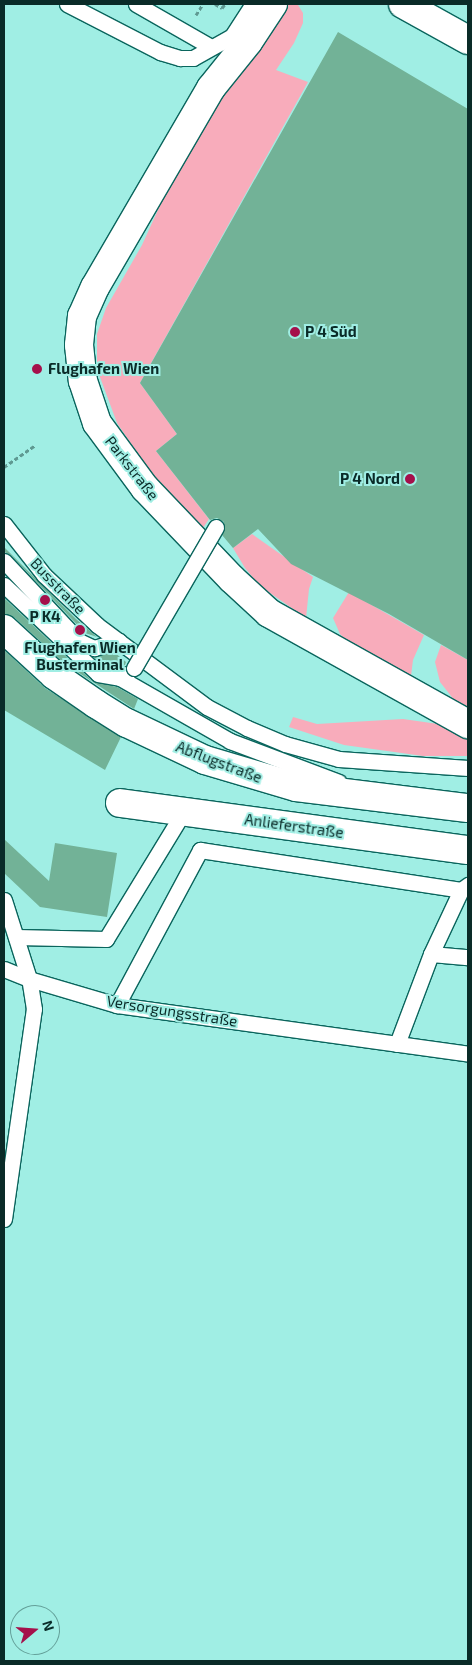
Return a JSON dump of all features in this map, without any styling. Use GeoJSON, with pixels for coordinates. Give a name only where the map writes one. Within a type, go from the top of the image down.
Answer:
{"type":"FeatureCollection","features":[{"type":"Feature","properties":{"kind":"street","name":"Parkstraße"},"geometry":{"type":"LineString","coordinates":[[273,4],[248,42],[210,88],[123,238],[82,316],[79,345],[83,381],[97,423],[158,502],[210,560],[269,613],[468,724]]}},
{"type":"Feature","properties":{"kind":"street"},"geometry":{"type":"LineString","coordinates":[[403,4],[468,40]]}},
{"type":"Feature","properties":{"kind":"street","name":"Abflugstraße"},"geometry":{"type":"LineString","coordinates":[[4,629],[54,675],[96,704],[205,760],[296,787],[347,796],[387,796],[468,808]]}},
{"type":"Feature","properties":{"kind":"street","name":"Anlieferstraße"},"geometry":{"type":"LineString","coordinates":[[120,803],[468,850]]}},
{"type":"Feature","properties":{"kind":"lane"},"geometry":{"type":"LineString","coordinates":[[67,4],[160,52],[180,58],[193,58],[232,36],[253,4]]}},
{"type":"Feature","properties":{"kind":"lane"},"geometry":{"type":"LineString","coordinates":[[136,4],[211,47]]}},
{"type":"Feature","properties":{"kind":"lane","name":"Busstraße"},"geometry":{"type":"LineString","coordinates":[[4,524],[44,575],[97,626],[207,707],[285,744],[339,759],[366,763],[468,768]]}},
{"type":"Feature","properties":{"kind":"lane"},"geometry":{"type":"LineString","coordinates":[[120,678],[134,668],[216,527]]}},
{"type":"Feature","properties":{"kind":"lane"},"geometry":{"type":"LineString","coordinates":[[4,561],[79,641],[94,648],[119,641]]}},
{"type":"Feature","properties":{"kind":"lane"},"geometry":{"type":"LineString","coordinates":[[4,586],[81,662],[98,674],[120,678],[230,741],[309,773],[387,796]]}},
{"type":"Feature","properties":{"kind":"lane"},"geometry":{"type":"LineString","coordinates":[[16,938],[106,939],[184,811]]}},
{"type":"Feature","properties":{"kind":"lane"},"geometry":{"type":"LineString","coordinates":[[117,1005],[200,850],[464,888],[431,954],[398,1044]]}},
{"type":"Feature","properties":{"kind":"lane"},"geometry":{"type":"LineString","coordinates":[[4,900],[29,979],[34,1009],[4,1219]]}},
{"type":"Feature","properties":{"kind":"lane"},"geometry":{"type":"LineString","coordinates":[[431,954],[468,957]]}},
{"type":"Feature","properties":{"kind":"lane","name":"Versorgungsstraße"},"geometry":{"type":"LineString","coordinates":[[4,969],[29,979],[117,1005],[468,1054]]}},
{"type":"Feature","properties":{"kind":"path"},"geometry":{"type":"LineString","coordinates":[[196,15],[203,4]]}},
{"type":"Feature","properties":{"kind":"path"},"geometry":{"type":"LineString","coordinates":[[214,4],[222,8],[225,4]]}},
{"type":"Feature","properties":{"kind":"path"},"geometry":{"type":"LineString","coordinates":[[4,467],[36,445]]}},
{"type":"Feature","properties":{"kind":"shaded area"},"geometry":{"type":"Polygon","coordinates":[[[285,4],[298,5],[303,13],[303,23],[294,43],[276,70],[308,82],[140,383],[177,434],[156,451],[209,519],[201,531],[153,476],[117,423],[97,369],[97,334],[106,308],[142,245],[167,190],[226,86],[285,4]]]}},
{"type":"Feature","properties":{"kind":"shaded area"},"geometry":{"type":"Polygon","coordinates":[[[252,534],[313,577],[309,589],[306,618],[260,586],[245,568],[233,548],[252,534]]]}},
{"type":"Feature","properties":{"kind":"shaded area"},"geometry":{"type":"Polygon","coordinates":[[[349,592],[424,635],[413,660],[411,676],[349,643],[340,634],[333,618],[349,592]]]}},
{"type":"Feature","properties":{"kind":"shaded area"},"geometry":{"type":"Polygon","coordinates":[[[441,645],[468,660],[468,709],[455,701],[440,682],[435,662],[441,645]]]}},
{"type":"Feature","properties":{"kind":"shaded area"},"geometry":{"type":"Polygon","coordinates":[[[293,717],[317,724],[403,719],[438,724],[468,738],[468,756],[423,756],[344,745],[289,727],[293,717]]]}},
{"type":"Feature","properties":{"kind":"building","name":"P 4 Süd"},"geometry":{"type":"Polygon","coordinates":[[[338,32],[468,109],[468,660],[389,614],[291,564],[258,529],[233,548],[222,535],[224,522],[217,518],[210,520],[156,451],[177,434],[140,383],[338,32]]]}},
{"type":"Feature","properties":{"kind":"building"},"geometry":{"type":"Polygon","coordinates":[[[4,547],[76,619],[97,637],[85,633],[11,555],[4,552],[4,547]]]}},
{"type":"Feature","properties":{"kind":"building"},"geometry":{"type":"Polygon","coordinates":[[[4,598],[92,681],[117,687],[138,699],[134,709],[64,663],[15,618],[4,614],[4,598]]]}},
{"type":"Feature","properties":{"kind":"building"},"geometry":{"type":"Polygon","coordinates":[[[4,650],[45,688],[121,737],[105,770],[4,710],[4,650]]]}},
{"type":"Feature","properties":{"kind":"building"},"geometry":{"type":"Polygon","coordinates":[[[114,652],[126,662],[125,665],[118,668],[102,665],[94,657],[114,652]]]}},
{"type":"Feature","properties":{"kind":"building"},"geometry":{"type":"Polygon","coordinates":[[[4,839],[49,881],[55,843],[117,853],[107,917],[40,907],[4,873],[4,839]]]}},
{"type":"Feature","properties":{"kind":"place","name":"P 4 Süd"},"geometry":{"type":"Point","coordinates":[295,332]}},
{"type":"Feature","properties":{"kind":"place","name":"Flughafen Wien"},"geometry":{"type":"Point","coordinates":[37,369]}},
{"type":"Feature","properties":{"kind":"place","name":"P 4 Nord"},"geometry":{"type":"Point","coordinates":[410,479]}},
{"type":"Feature","properties":{"kind":"place","name":"P K4"},"geometry":{"type":"Point","coordinates":[45,600]}},
{"type":"Feature","properties":{"kind":"place","name":"Flughafen Wien Busterminal"},"geometry":{"type":"Point","coordinates":[80,630]}}]}
